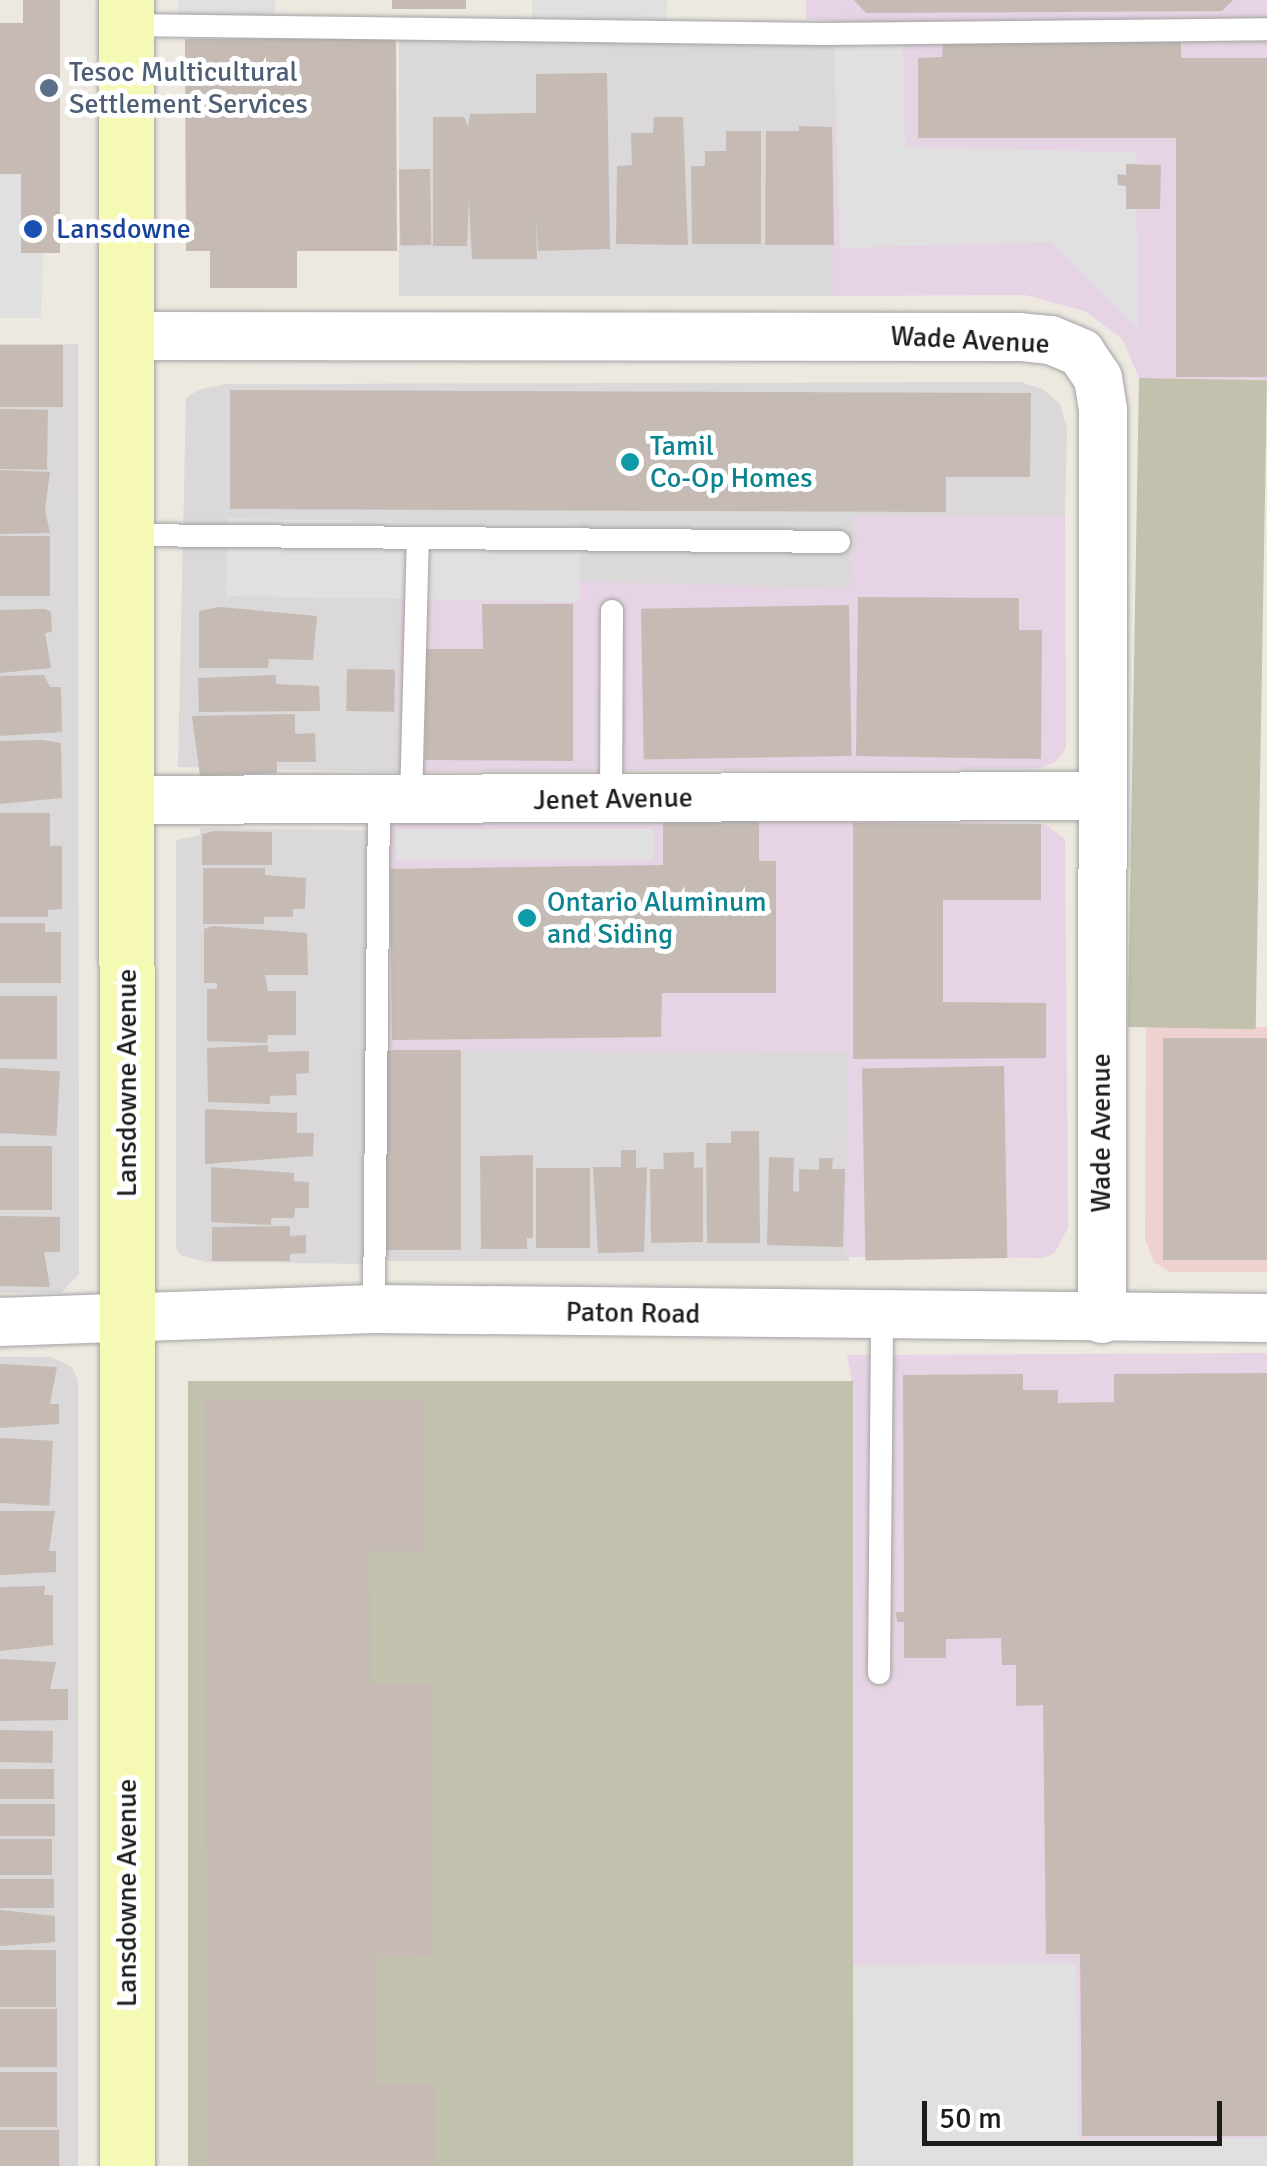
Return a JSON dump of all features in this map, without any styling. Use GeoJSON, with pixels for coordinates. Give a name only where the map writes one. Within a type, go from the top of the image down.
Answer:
{"type":"FeatureCollection","features":[{"type":"Feature","properties":{"kind":"street","name":"Lansdowne Avenue"},"geometry":{"type":"LineString","coordinates":[[126,13],[128,2166]]}},
{"type":"Feature","properties":{"kind":"street","name":"Wade Avenue"},"geometry":{"type":"LineString","coordinates":[[125,336],[1002,337],[1051,340],[1081,352],[1098,378],[1104,411],[1100,796],[1102,1319]]}},
{"type":"Feature","properties":{"kind":"street","name":"Jenet Avenue"},"geometry":{"type":"LineString","coordinates":[[126,800],[1100,796]]}},
{"type":"Feature","properties":{"kind":"street","name":"Paton Road"},"geometry":{"type":"LineString","coordinates":[[0,1322],[374,1309],[1267,1318]]}},
{"type":"Feature","properties":{"kind":"lane"},"geometry":{"type":"LineString","coordinates":[[126,13],[824,34],[1267,29]]}},
{"type":"Feature","properties":{"kind":"lane"},"geometry":{"type":"LineString","coordinates":[[125,535],[838,542]]}},
{"type":"Feature","properties":{"kind":"lane"},"geometry":{"type":"LineString","coordinates":[[374,1309],[395,801],[418,538]]}},
{"type":"Feature","properties":{"kind":"lane"},"geometry":{"type":"LineString","coordinates":[[611,799],[612,611]]}},
{"type":"Feature","properties":{"kind":"lane"},"geometry":{"type":"LineString","coordinates":[[878,1673],[882,1316]]}},
{"type":"Feature","properties":{"kind":"shaded area"},"geometry":{"type":"Polygon","coordinates":[[[178,0],[275,0],[275,20],[178,20],[178,0]]]}},
{"type":"Feature","properties":{"kind":"shaded area"},"geometry":{"type":"Polygon","coordinates":[[[532,0],[667,0],[667,24],[532,24],[532,0]]]}},
{"type":"Feature","properties":{"kind":"shaded area"},"geometry":{"type":"Polygon","coordinates":[[[806,0],[1267,0],[1267,380],[1139,378],[1123,340],[1085,311],[1025,295],[833,296],[835,21],[806,19],[806,0]]]}},
{"type":"Feature","properties":{"kind":"shaded area"},"geometry":{"type":"Polygon","coordinates":[[[399,39],[835,39],[835,296],[399,296],[399,39]]]}},
{"type":"Feature","properties":{"kind":"shaded area"},"geometry":{"type":"Polygon","coordinates":[[[834,44],[903,45],[905,147],[1136,152],[1138,329],[1052,242],[840,248],[834,44]]]}},
{"type":"Feature","properties":{"kind":"shaded area"},"geometry":{"type":"Polygon","coordinates":[[[0,174],[21,174],[21,253],[43,253],[41,318],[0,318],[0,174]]]}},
{"type":"Feature","properties":{"kind":"shaded area"},"geometry":{"type":"Polygon","coordinates":[[[0,344],[78,344],[79,1274],[61,1293],[0,1293],[0,344]]]}},
{"type":"Feature","properties":{"kind":"shaded area"},"geometry":{"type":"Polygon","coordinates":[[[1139,378],[1267,380],[1256,1029],[1128,1027],[1139,378]]]}},
{"type":"Feature","properties":{"kind":"shaded area"},"geometry":{"type":"Polygon","coordinates":[[[1020,382],[1043,389],[1060,404],[1067,429],[1065,516],[854,516],[850,590],[401,576],[397,772],[178,767],[186,398],[198,390],[226,384],[1020,382]]]}},
{"type":"Feature","properties":{"kind":"shaded area"},"geometry":{"type":"Polygon","coordinates":[[[854,516],[1065,516],[1066,748],[1057,761],[1041,768],[397,772],[400,576],[850,589],[854,516]]]}},
{"type":"Feature","properties":{"kind":"shaded area"},"geometry":{"type":"Polygon","coordinates":[[[227,518],[581,524],[580,602],[226,596],[227,518]]]}},
{"type":"Feature","properties":{"kind":"shaded area"},"geometry":{"type":"Polygon","coordinates":[[[645,817],[1045,824],[1065,839],[1068,1228],[1055,1252],[1044,1258],[845,1257],[848,1052],[386,1050],[386,819],[645,817]]]}},
{"type":"Feature","properties":{"kind":"shaded area"},"geometry":{"type":"Polygon","coordinates":[[[200,828],[368,830],[367,1264],[206,1262],[180,1255],[176,1247],[176,840],[200,835],[200,828]]]}},
{"type":"Feature","properties":{"kind":"shaded area"},"geometry":{"type":"Polygon","coordinates":[[[396,829],[653,829],[653,860],[396,860],[396,829]]]}},
{"type":"Feature","properties":{"kind":"shaded area"},"geometry":{"type":"Polygon","coordinates":[[[1146,1027],[1267,1027],[1267,1272],[1170,1272],[1154,1262],[1145,1239],[1146,1027]]]}},
{"type":"Feature","properties":{"kind":"shaded area"},"geometry":{"type":"Polygon","coordinates":[[[386,1050],[849,1050],[849,1261],[386,1261],[386,1050]]]}},
{"type":"Feature","properties":{"kind":"shaded area"},"geometry":{"type":"Polygon","coordinates":[[[1267,1353],[1267,2166],[852,2166],[853,1386],[847,1355],[1267,1353]]]}},
{"type":"Feature","properties":{"kind":"shaded area"},"geometry":{"type":"Polygon","coordinates":[[[0,1357],[52,1357],[72,1367],[78,1380],[78,2166],[0,2166],[0,1357]]]}},
{"type":"Feature","properties":{"kind":"shaded area"},"geometry":{"type":"Polygon","coordinates":[[[188,1381],[853,1381],[853,2166],[188,2166],[188,1381]]]}},
{"type":"Feature","properties":{"kind":"shaded area"},"geometry":{"type":"Polygon","coordinates":[[[1076,1963],[1079,2139],[1267,2138],[1267,2166],[854,2166],[853,1965],[1076,1963]]]}},
{"type":"Feature","properties":{"kind":"building"},"geometry":{"type":"Polygon","coordinates":[[[23,0],[60,0],[60,253],[21,253],[21,174],[0,174],[0,23],[23,23],[23,0]]]}},
{"type":"Feature","properties":{"kind":"building"},"geometry":{"type":"Polygon","coordinates":[[[392,0],[466,0],[466,9],[392,9],[392,0]]]}},
{"type":"Feature","properties":{"kind":"building"},"geometry":{"type":"Polygon","coordinates":[[[854,0],[1233,0],[1222,11],[866,13],[854,0]]]}},
{"type":"Feature","properties":{"kind":"building"},"geometry":{"type":"Polygon","coordinates":[[[396,38],[397,251],[297,251],[297,288],[210,288],[210,251],[186,251],[185,39],[396,38]]]}},
{"type":"Feature","properties":{"kind":"building"},"geometry":{"type":"Polygon","coordinates":[[[943,42],[1181,42],[1181,58],[1267,58],[1267,377],[1176,377],[1176,138],[918,138],[918,58],[942,57],[943,42]]]}},
{"type":"Feature","properties":{"kind":"building"},"geometry":{"type":"Polygon","coordinates":[[[607,73],[610,249],[538,251],[536,217],[537,259],[472,259],[469,200],[467,246],[433,246],[433,117],[464,117],[468,127],[470,114],[536,113],[536,74],[607,73]]]}},
{"type":"Feature","properties":{"kind":"building"},"geometry":{"type":"Polygon","coordinates":[[[654,117],[683,117],[688,245],[616,244],[617,166],[632,165],[631,133],[653,133],[654,117]]]}},
{"type":"Feature","properties":{"kind":"building"},"geometry":{"type":"Polygon","coordinates":[[[799,126],[832,127],[834,245],[765,245],[766,131],[799,131],[799,126]]]}},
{"type":"Feature","properties":{"kind":"building"},"geometry":{"type":"Polygon","coordinates":[[[726,131],[761,131],[761,244],[692,244],[691,166],[705,166],[705,151],[726,151],[726,131]]]}},
{"type":"Feature","properties":{"kind":"building"},"geometry":{"type":"Polygon","coordinates":[[[1126,164],[1161,165],[1160,209],[1126,209],[1126,186],[1118,185],[1117,174],[1126,175],[1126,164]]]}},
{"type":"Feature","properties":{"kind":"building"},"geometry":{"type":"Polygon","coordinates":[[[430,169],[431,245],[400,246],[399,170],[430,169]]]}},
{"type":"Feature","properties":{"kind":"building"},"geometry":{"type":"Polygon","coordinates":[[[0,345],[63,345],[63,407],[0,407],[0,345]]]}},
{"type":"Feature","properties":{"kind":"building","name":"Tamil Co-Op Homes"},"geometry":{"type":"Polygon","coordinates":[[[230,390],[1031,393],[1030,477],[946,477],[946,512],[230,509],[230,390]]]}},
{"type":"Feature","properties":{"kind":"building"},"geometry":{"type":"Polygon","coordinates":[[[0,409],[48,410],[47,470],[0,469],[0,409]]]}},
{"type":"Feature","properties":{"kind":"building"},"geometry":{"type":"Polygon","coordinates":[[[0,470],[50,472],[45,510],[50,533],[0,534],[0,470]]]}},
{"type":"Feature","properties":{"kind":"building"},"geometry":{"type":"Polygon","coordinates":[[[0,536],[50,536],[50,596],[0,596],[0,536]]]}},
{"type":"Feature","properties":{"kind":"building"},"geometry":{"type":"Polygon","coordinates":[[[858,597],[1019,598],[1019,630],[1042,630],[1041,759],[856,756],[858,597]]]}},
{"type":"Feature","properties":{"kind":"building"},"geometry":{"type":"Polygon","coordinates":[[[482,604],[573,604],[573,761],[425,760],[426,649],[483,649],[482,604]]]}},
{"type":"Feature","properties":{"kind":"building"},"geometry":{"type":"Polygon","coordinates":[[[849,605],[852,756],[644,760],[641,609],[849,605]]]}},
{"type":"Feature","properties":{"kind":"building"},"geometry":{"type":"Polygon","coordinates":[[[220,607],[317,616],[313,660],[269,659],[268,668],[199,668],[199,611],[220,607]]]}},
{"type":"Feature","properties":{"kind":"building"},"geometry":{"type":"Polygon","coordinates":[[[0,610],[51,612],[52,632],[45,633],[51,668],[0,673],[0,610]]]}},
{"type":"Feature","properties":{"kind":"building"},"geometry":{"type":"Polygon","coordinates":[[[347,669],[395,670],[394,712],[346,711],[347,669]]]}},
{"type":"Feature","properties":{"kind":"building"},"geometry":{"type":"Polygon","coordinates":[[[44,675],[50,687],[61,687],[62,732],[0,736],[0,676],[44,675]]]}},
{"type":"Feature","properties":{"kind":"building"},"geometry":{"type":"Polygon","coordinates":[[[276,675],[276,684],[319,686],[320,711],[199,712],[198,678],[276,675]]]}},
{"type":"Feature","properties":{"kind":"building"},"geometry":{"type":"Polygon","coordinates":[[[295,714],[295,734],[315,733],[316,762],[277,762],[277,773],[200,776],[192,716],[295,714]]]}},
{"type":"Feature","properties":{"kind":"building"},"geometry":{"type":"Polygon","coordinates":[[[0,741],[61,743],[62,798],[0,804],[0,741]]]}},
{"type":"Feature","properties":{"kind":"building"},"geometry":{"type":"Polygon","coordinates":[[[0,813],[50,813],[50,846],[62,846],[62,909],[48,910],[48,917],[0,917],[0,813]]]}},
{"type":"Feature","properties":{"kind":"building"},"geometry":{"type":"Polygon","coordinates":[[[663,817],[759,818],[759,861],[776,861],[776,993],[662,993],[661,1037],[392,1040],[390,869],[663,865],[663,817]]]}},
{"type":"Feature","properties":{"kind":"building"},"geometry":{"type":"Polygon","coordinates":[[[853,823],[1041,824],[1041,900],[943,900],[943,1002],[1046,1003],[1046,1058],[853,1059],[853,823]]]}},
{"type":"Feature","properties":{"kind":"building"},"geometry":{"type":"Polygon","coordinates":[[[272,832],[272,865],[202,865],[202,834],[272,832]]]}},
{"type":"Feature","properties":{"kind":"building"},"geometry":{"type":"Polygon","coordinates":[[[203,868],[265,868],[265,875],[306,878],[305,909],[293,909],[293,917],[264,917],[264,924],[203,924],[203,868]]]}},
{"type":"Feature","properties":{"kind":"building"},"geometry":{"type":"Polygon","coordinates":[[[0,923],[45,923],[45,932],[61,932],[61,983],[0,983],[0,923]]]}},
{"type":"Feature","properties":{"kind":"building"},"geometry":{"type":"Polygon","coordinates":[[[213,926],[307,933],[308,975],[265,975],[268,991],[296,991],[296,1035],[268,1035],[267,1043],[207,1041],[207,989],[217,989],[217,983],[204,983],[204,929],[213,926]]]}},
{"type":"Feature","properties":{"kind":"building"},"geometry":{"type":"Polygon","coordinates":[[[0,996],[57,996],[57,1059],[0,1059],[0,996]]]}},
{"type":"Feature","properties":{"kind":"building"},"geometry":{"type":"Polygon","coordinates":[[[1163,1038],[1267,1038],[1267,1260],[1163,1260],[1163,1038]]]}},
{"type":"Feature","properties":{"kind":"building"},"geometry":{"type":"Polygon","coordinates":[[[268,1045],[268,1052],[309,1051],[309,1073],[296,1074],[297,1095],[270,1096],[270,1104],[208,1102],[207,1048],[268,1045]]]}},
{"type":"Feature","properties":{"kind":"building"},"geometry":{"type":"Polygon","coordinates":[[[386,1050],[461,1050],[461,1250],[386,1250],[386,1050]]]}},
{"type":"Feature","properties":{"kind":"building"},"geometry":{"type":"Polygon","coordinates":[[[1004,1066],[1007,1258],[865,1260],[862,1068],[1004,1066]]]}},
{"type":"Feature","properties":{"kind":"building"},"geometry":{"type":"Polygon","coordinates":[[[0,1068],[60,1071],[57,1136],[0,1133],[0,1068]]]}},
{"type":"Feature","properties":{"kind":"building"},"geometry":{"type":"Polygon","coordinates":[[[205,1109],[297,1113],[297,1133],[314,1133],[313,1156],[205,1164],[205,1109]]]}},
{"type":"Feature","properties":{"kind":"building"},"geometry":{"type":"Polygon","coordinates":[[[731,1131],[759,1131],[760,1243],[707,1243],[706,1143],[731,1143],[731,1131]]]}},
{"type":"Feature","properties":{"kind":"building"},"geometry":{"type":"Polygon","coordinates":[[[0,1146],[52,1146],[52,1210],[0,1210],[0,1146]]]}},
{"type":"Feature","properties":{"kind":"building"},"geometry":{"type":"Polygon","coordinates":[[[621,1150],[636,1150],[636,1168],[647,1167],[644,1252],[598,1253],[593,1167],[621,1167],[621,1150]]]}},
{"type":"Feature","properties":{"kind":"building"},"geometry":{"type":"Polygon","coordinates":[[[694,1152],[694,1168],[703,1167],[703,1242],[651,1243],[650,1169],[664,1169],[663,1153],[694,1152]]]}},
{"type":"Feature","properties":{"kind":"building"},"geometry":{"type":"Polygon","coordinates":[[[533,1155],[533,1238],[527,1238],[527,1249],[481,1249],[480,1156],[533,1155]]]}},
{"type":"Feature","properties":{"kind":"building"},"geometry":{"type":"Polygon","coordinates":[[[769,1157],[794,1158],[793,1191],[799,1192],[799,1169],[819,1170],[819,1158],[833,1158],[832,1169],[845,1169],[843,1247],[767,1245],[769,1157]]]}},
{"type":"Feature","properties":{"kind":"building"},"geometry":{"type":"Polygon","coordinates":[[[211,1167],[294,1173],[294,1181],[309,1182],[309,1208],[295,1208],[294,1218],[271,1218],[271,1225],[211,1222],[211,1167]]]}},
{"type":"Feature","properties":{"kind":"building"},"geometry":{"type":"Polygon","coordinates":[[[536,1168],[590,1168],[590,1248],[536,1248],[536,1168]]]}},
{"type":"Feature","properties":{"kind":"building"},"geometry":{"type":"Polygon","coordinates":[[[0,1216],[60,1217],[60,1252],[44,1252],[50,1287],[0,1286],[0,1216]]]}},
{"type":"Feature","properties":{"kind":"building"},"geometry":{"type":"Polygon","coordinates":[[[290,1226],[290,1236],[306,1235],[306,1253],[290,1254],[290,1261],[212,1261],[212,1227],[290,1226]]]}},
{"type":"Feature","properties":{"kind":"building"},"geometry":{"type":"Polygon","coordinates":[[[0,1364],[57,1367],[50,1404],[59,1404],[59,1424],[0,1428],[0,1364]]]}},
{"type":"Feature","properties":{"kind":"building"},"geometry":{"type":"Polygon","coordinates":[[[1267,1373],[1267,2136],[1082,2136],[1080,1954],[1046,1954],[1043,1705],[1016,1706],[1016,1665],[1002,1665],[1001,1638],[946,1639],[946,1658],[904,1658],[904,1622],[897,1622],[896,1612],[904,1612],[903,1375],[1023,1374],[1023,1390],[1058,1390],[1058,1403],[1114,1402],[1114,1374],[1267,1373]]]}},
{"type":"Feature","properties":{"kind":"building"},"geometry":{"type":"Polygon","coordinates":[[[204,1400],[424,1400],[425,1551],[370,1552],[371,1684],[433,1684],[434,1956],[375,1957],[375,2084],[436,2084],[436,2166],[207,2166],[204,1400]]]}},
{"type":"Feature","properties":{"kind":"building"},"geometry":{"type":"Polygon","coordinates":[[[0,1438],[53,1441],[50,1506],[0,1503],[0,1438]]]}},
{"type":"Feature","properties":{"kind":"building"},"geometry":{"type":"Polygon","coordinates":[[[0,1511],[55,1511],[49,1551],[56,1551],[56,1572],[0,1575],[0,1511]]]}},
{"type":"Feature","properties":{"kind":"building"},"geometry":{"type":"Polygon","coordinates":[[[45,1586],[44,1595],[53,1595],[53,1645],[0,1651],[0,1587],[45,1586]]]}},
{"type":"Feature","properties":{"kind":"building"},"geometry":{"type":"Polygon","coordinates":[[[0,1659],[56,1662],[50,1689],[68,1689],[68,1720],[0,1721],[0,1659]]]}},
{"type":"Feature","properties":{"kind":"building"},"geometry":{"type":"Polygon","coordinates":[[[0,1730],[53,1731],[52,1763],[0,1762],[0,1730]]]}},
{"type":"Feature","properties":{"kind":"building"},"geometry":{"type":"Polygon","coordinates":[[[0,1769],[54,1769],[54,1799],[0,1799],[0,1769]]]}},
{"type":"Feature","properties":{"kind":"building"},"geometry":{"type":"Polygon","coordinates":[[[0,1804],[55,1804],[55,1836],[0,1836],[0,1804]]]}},
{"type":"Feature","properties":{"kind":"building"},"geometry":{"type":"Polygon","coordinates":[[[0,1839],[52,1839],[52,1875],[0,1875],[0,1839]]]}},
{"type":"Feature","properties":{"kind":"building"},"geometry":{"type":"Polygon","coordinates":[[[0,1879],[54,1879],[54,1908],[0,1908],[0,1879]]]}},
{"type":"Feature","properties":{"kind":"building"},"geometry":{"type":"Polygon","coordinates":[[[0,1910],[55,1916],[55,1942],[0,1946],[0,1910]]]}},
{"type":"Feature","properties":{"kind":"building"},"geometry":{"type":"Polygon","coordinates":[[[0,1950],[56,1950],[56,2007],[0,2007],[0,1950]]]}},
{"type":"Feature","properties":{"kind":"building"},"geometry":{"type":"Polygon","coordinates":[[[0,2009],[57,2009],[57,2067],[0,2067],[0,2009]]]}},
{"type":"Feature","properties":{"kind":"building"},"geometry":{"type":"Polygon","coordinates":[[[0,2072],[57,2072],[57,2127],[0,2127],[0,2072]]]}},
{"type":"Feature","properties":{"kind":"building"},"geometry":{"type":"Polygon","coordinates":[[[0,2130],[59,2130],[59,2166],[0,2166],[0,2130]]]}},
{"type":"Feature","properties":{"kind":"place","name":"Tesoc Multicultural Settlement Services"},"geometry":{"type":"Point","coordinates":[49,88]}},
{"type":"Feature","properties":{"kind":"place","name":"Lansdowne"},"geometry":{"type":"Point","coordinates":[33,229]}},
{"type":"Feature","properties":{"kind":"place","name":"Tamil Co-Op Homes"},"geometry":{"type":"Point","coordinates":[630,462]}},
{"type":"Feature","properties":{"kind":"place","name":"Ontario Aluminum and Siding"},"geometry":{"type":"Point","coordinates":[527,918]}}]}
